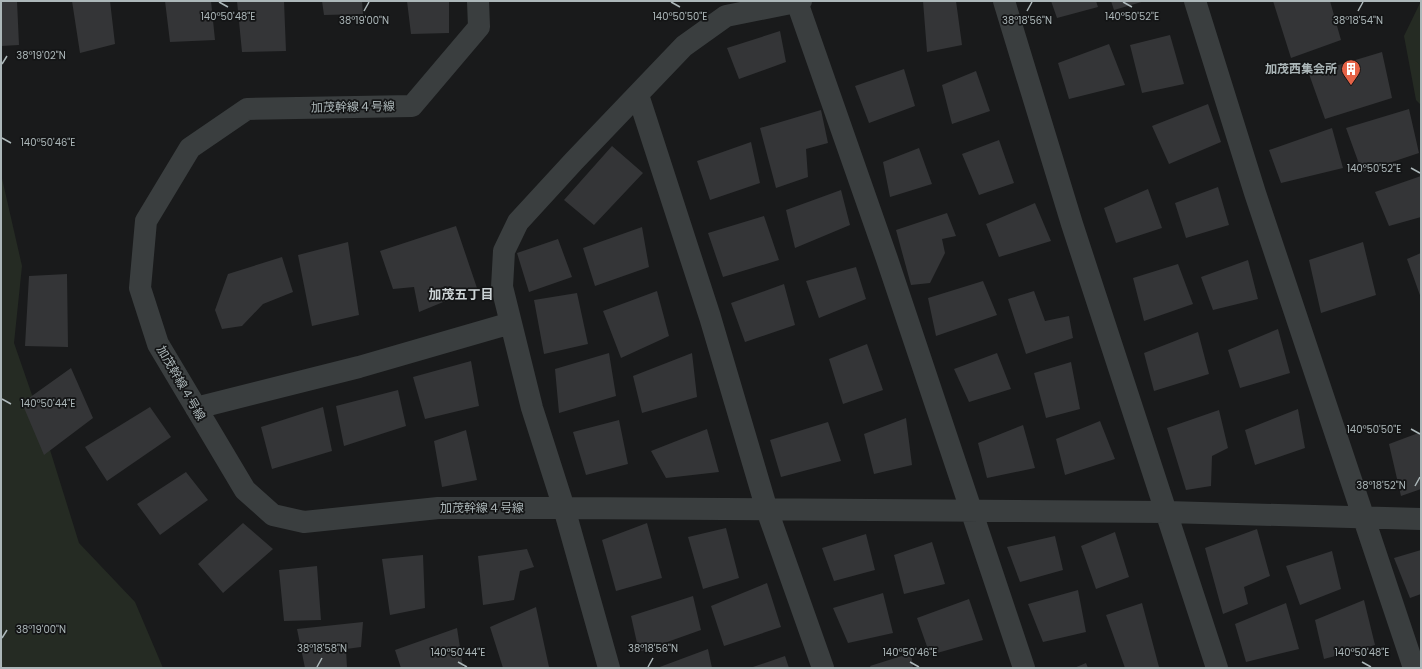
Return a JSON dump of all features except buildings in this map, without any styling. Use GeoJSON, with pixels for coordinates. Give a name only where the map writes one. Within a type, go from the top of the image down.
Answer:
{"type":"FeatureCollection","features":[{"type":"Feature","properties":{"kind":"street","name":"加茂幹線４号線"},"geometry":{"type":"LineString","coordinates":[[478,1],[479,27],[412,106],[247,109],[190,148],[146,221],[140,288],[158,344],[245,490],[273,515],[304,522],[438,508],[564,508],[1167,512],[1365,519],[1421,519]]}},
{"type":"Feature","properties":{"kind":"street"},"geometry":{"type":"LineString","coordinates":[[609,668],[564,508],[532,408],[502,287],[504,251],[518,222],[684,46],[726,16],[799,1],[1024,668]]}},
{"type":"Feature","properties":{"kind":"street"},"geometry":{"type":"LineString","coordinates":[[1004,1],[1072,224],[1217,668]]}},
{"type":"Feature","properties":{"kind":"street"},"geometry":{"type":"LineString","coordinates":[[1195,1],[1255,193],[1414,668]]}},
{"type":"Feature","properties":{"kind":"street"},"geometry":{"type":"LineString","coordinates":[[638,95],[710,317],[766,510],[823,668]]}},
{"type":"Feature","properties":{"kind":"street"},"geometry":{"type":"LineString","coordinates":[[196,408],[359,367],[511,322]]}},
{"type":"Feature","properties":{"kind":"shaded area"},"geometry":{"type":"Polygon","coordinates":[[[1421,1],[1421,105],[1416,100],[1404,36],[1421,1]]]}},
{"type":"Feature","properties":{"kind":"shaded area"},"geometry":{"type":"Polygon","coordinates":[[[1,174],[22,266],[14,343],[41,421],[79,543],[135,602],[163,668],[1,668],[1,174]]]}},
{"type":"Feature","properties":{"kind":"place","name":"加茂西集会所"},"geometry":{"type":"Point","coordinates":[1351,86]}},
{"type":"Feature","properties":{"kind":"district","name":"加茂五丁目"},"geometry":{"type":"Point","coordinates":[461,294]}}]}
